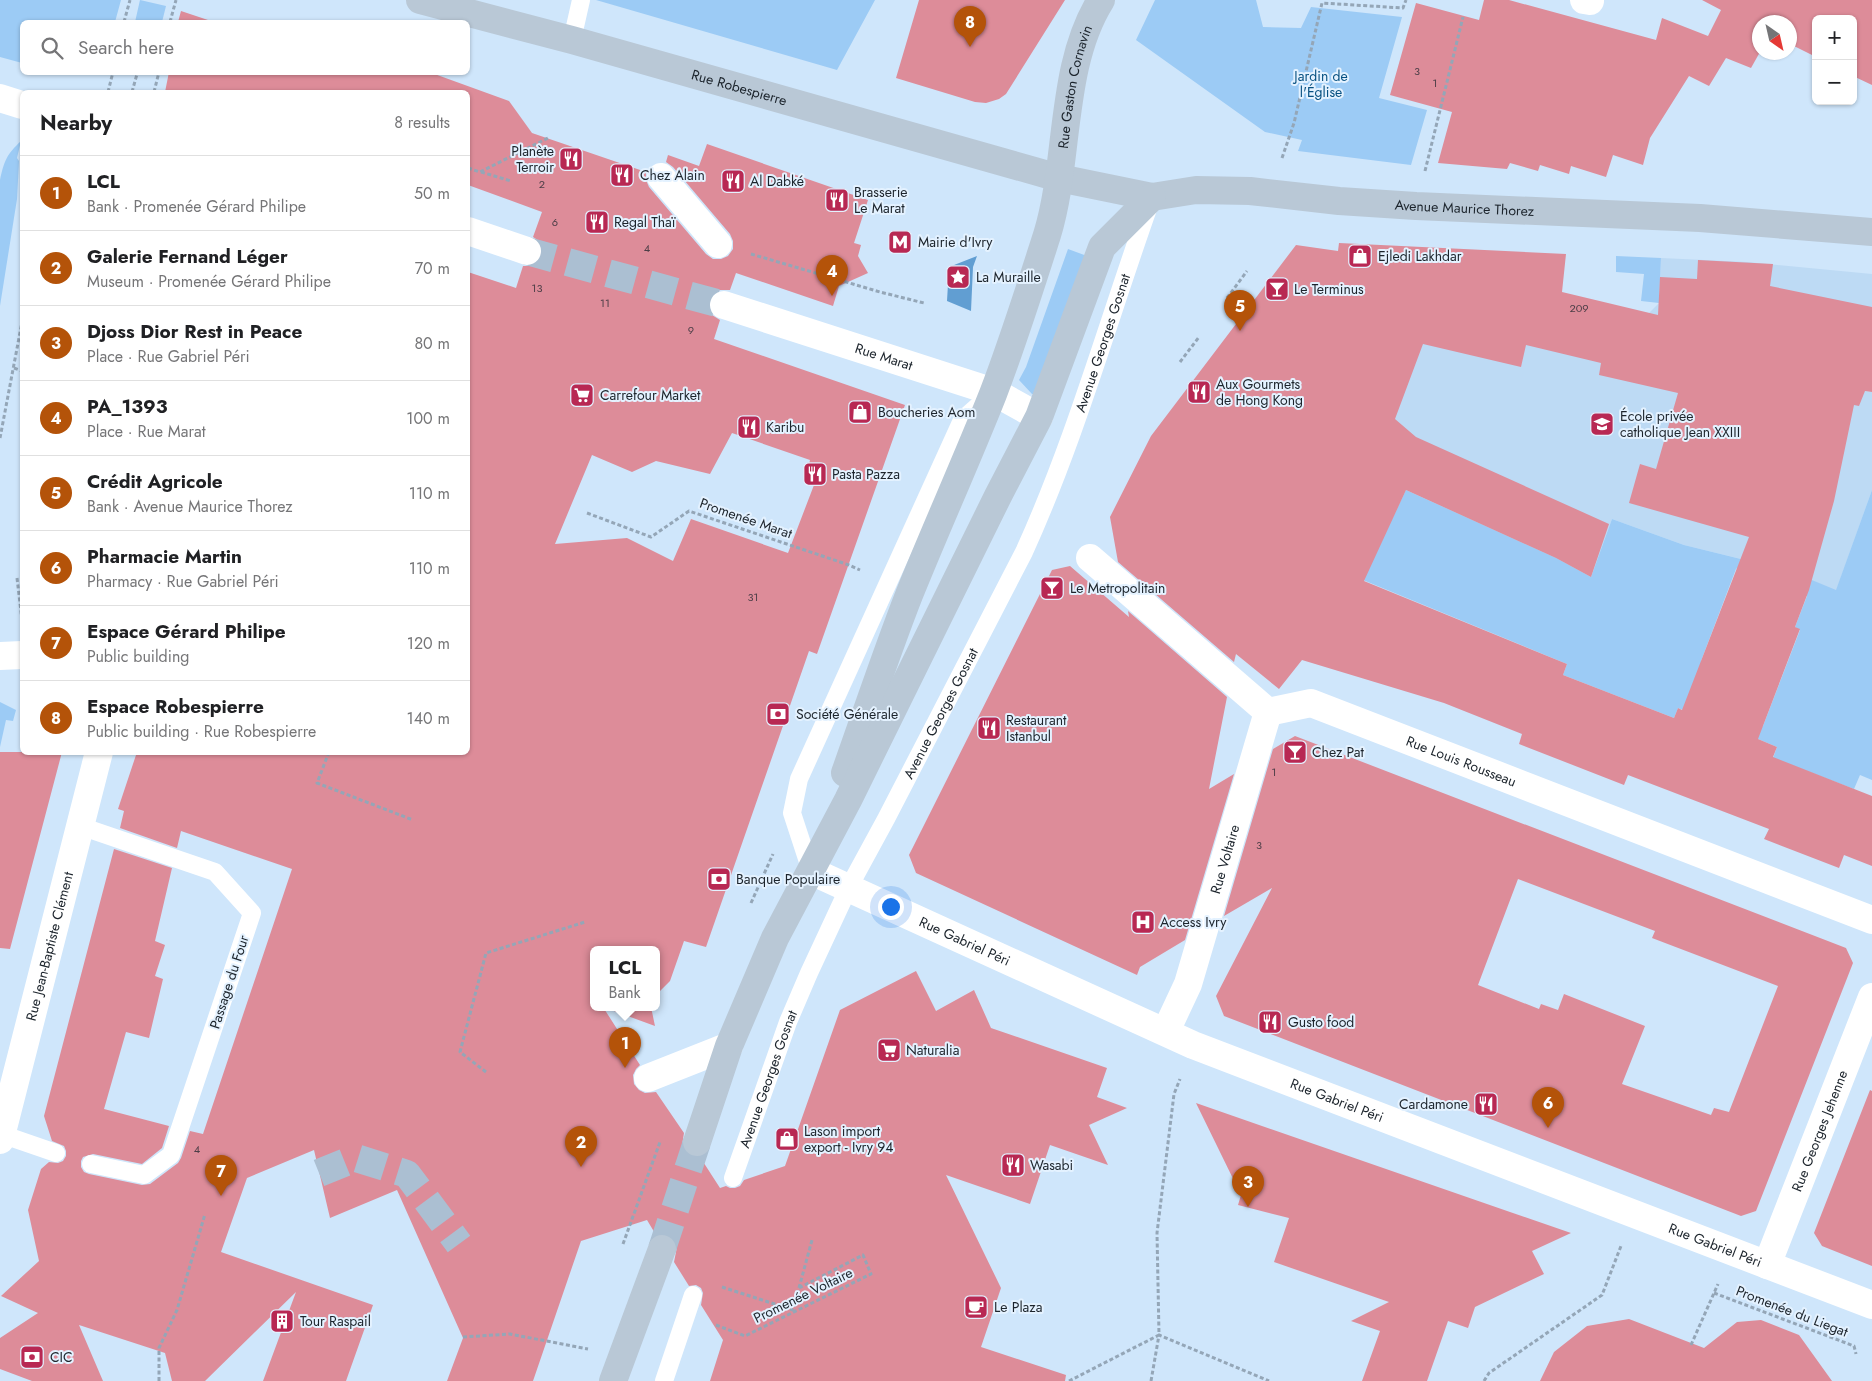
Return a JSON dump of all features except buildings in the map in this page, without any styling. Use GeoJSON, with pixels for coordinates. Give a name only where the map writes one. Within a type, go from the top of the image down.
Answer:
{"type":"FeatureCollection","features":[{"type":"Feature","properties":{"kind":"main road","name":"Rue Robespierre"},"geometry":{"type":"LineString","coordinates":[[420,0],[572,40],[1059,178]]}},
{"type":"Feature","properties":{"kind":"main road","name":"Rue Gaston Cornavin"},"geometry":{"type":"LineString","coordinates":[[1059,178],[1069,101],[1078,53],[1101,0]]}},
{"type":"Feature","properties":{"kind":"main road","name":"Avenue Maurice Thorez"},"geometry":{"type":"LineString","coordinates":[[1059,178],[1152,197],[1196,190],[1250,191],[1339,201],[1700,218],[1872,232]]}},
{"type":"Feature","properties":{"kind":"main road"},"geometry":{"type":"LineString","coordinates":[[811,872],[837,794],[909,596],[994,392],[1048,232],[1059,178]]}},
{"type":"Feature","properties":{"kind":"main road"},"geometry":{"type":"LineString","coordinates":[[697,1142],[729,1046],[775,938],[848,800],[1039,417],[1102,247],[1152,197]]}},
{"type":"Feature","properties":{"kind":"main road"},"geometry":{"type":"LineString","coordinates":[[614,1381],[662,1249]]}},
{"type":"Feature","properties":{"kind":"street"},"geometry":{"type":"LineString","coordinates":[[0,98],[20,103]]}},
{"type":"Feature","properties":{"kind":"street"},"geometry":{"type":"LineString","coordinates":[[661,177],[718,244]]}},
{"type":"Feature","properties":{"kind":"street"},"geometry":{"type":"LineString","coordinates":[[470,233],[528,251]]}},
{"type":"Feature","properties":{"kind":"street","name":"Rue Marat"},"geometry":{"type":"LineString","coordinates":[[724,305],[994,392],[1039,417]]}},
{"type":"Feature","properties":{"kind":"street"},"geometry":{"type":"LineString","coordinates":[[1090,558],[1268,712]]}},
{"type":"Feature","properties":{"kind":"street"},"geometry":{"type":"LineString","coordinates":[[0,656],[20,654]]}},
{"type":"Feature","properties":{"kind":"street","name":"Rue Louis Rousseau"},"geometry":{"type":"LineString","coordinates":[[1268,712],[1311,703],[1872,920]]}},
{"type":"Feature","properties":{"kind":"street","name":"Rue Voltaire"},"geometry":{"type":"LineString","coordinates":[[1166,1031],[1188,984],[1268,712]]}},
{"type":"Feature","properties":{"kind":"street","name":"Rue Jean-Baptiste Clément"},"geometry":{"type":"LineString","coordinates":[[1,1137],[97,755]]}},
{"type":"Feature","properties":{"kind":"street","name":"Rue Gabriel Péri"},"geometry":{"type":"LineString","coordinates":[[811,872],[848,887],[1194,1045],[1872,1305]]}},
{"type":"Feature","properties":{"kind":"street","name":"Rue Georges Jehenne"},"geometry":{"type":"LineString","coordinates":[[1767,1265],[1872,997]]}},
{"type":"Feature","properties":{"kind":"street"},"geometry":{"type":"LineString","coordinates":[[648,1078],[729,1046]]}},
{"type":"Feature","properties":{"kind":"lane"},"geometry":{"type":"LineString","coordinates":[[572,40],[581,0]]}},
{"type":"Feature","properties":{"kind":"lane","name":"Avenue Georges Gosnat"},"geometry":{"type":"LineString","coordinates":[[733,1178],[788,1022],[848,887],[886,819],[1024,552],[1039,518],[1072,436],[1152,197]]}},
{"type":"Feature","properties":{"kind":"lane"},"geometry":{"type":"LineString","coordinates":[[811,872],[792,813],[799,779],[962,420],[994,392]]}},
{"type":"Feature","properties":{"kind":"lane","name":"Passage du Four"},"geometry":{"type":"LineString","coordinates":[[80,826],[215,872],[252,913],[171,1155],[144,1175],[91,1164]]}},
{"type":"Feature","properties":{"kind":"lane"},"geometry":{"type":"LineString","coordinates":[[1,1137],[56,1152]]}},
{"type":"Feature","properties":{"kind":"lane"},"geometry":{"type":"LineString","coordinates":[[664,1381],[693,1295]]}},
{"type":"Feature","properties":{"kind":"path"},"geometry":{"type":"LineString","coordinates":[[125,20],[130,0]]}},
{"type":"Feature","properties":{"kind":"path"},"geometry":{"type":"LineString","coordinates":[[171,20],[176,0]]}},
{"type":"Feature","properties":{"kind":"path"},"geometry":{"type":"LineString","coordinates":[[1280,166],[1294,123],[1322,3],[1403,8],[1406,0]]}},
{"type":"Feature","properties":{"kind":"path"},"geometry":{"type":"LineString","coordinates":[[1416,206],[1463,17]]}},
{"type":"Feature","properties":{"kind":"path"},"geometry":{"type":"LineString","coordinates":[[108,90],[112,75]]}},
{"type":"Feature","properties":{"kind":"path"},"geometry":{"type":"LineString","coordinates":[[133,90],[137,75]]}},
{"type":"Feature","properties":{"kind":"path"},"geometry":{"type":"LineString","coordinates":[[154,90],[158,75]]}},
{"type":"Feature","properties":{"kind":"path"},"geometry":{"type":"LineString","coordinates":[[480,172],[548,138]]}},
{"type":"Feature","properties":{"kind":"path"},"geometry":{"type":"LineString","coordinates":[[470,169],[511,181]]}},
{"type":"Feature","properties":{"kind":"path"},"geometry":{"type":"LineString","coordinates":[[718,244],[880,292],[924,303]]}},
{"type":"Feature","properties":{"kind":"path"},"geometry":{"type":"LineString","coordinates":[[1227,298],[1247,272]]}},
{"type":"Feature","properties":{"kind":"path"},"geometry":{"type":"LineString","coordinates":[[0,438],[20,334]]}},
{"type":"Feature","properties":{"kind":"path"},"geometry":{"type":"LineString","coordinates":[[1180,362],[1199,337]]}},
{"type":"Feature","properties":{"kind":"path"},"geometry":{"type":"LineString","coordinates":[[14,368],[20,370]]}},
{"type":"Feature","properties":{"kind":"path","name":"Promenée Marat"},"geometry":{"type":"LineString","coordinates":[[587,513],[651,537],[689,511],[849,565]]}},
{"type":"Feature","properties":{"kind":"path"},"geometry":{"type":"LineString","coordinates":[[17,578],[20,604]]}},
{"type":"Feature","properties":{"kind":"path"},"geometry":{"type":"LineString","coordinates":[[328,755],[318,783],[413,820]]}},
{"type":"Feature","properties":{"kind":"path"},"geometry":{"type":"LineString","coordinates":[[486,1072],[460,1052],[486,953],[585,922]]}},
{"type":"Feature","properties":{"kind":"path"},"geometry":{"type":"LineString","coordinates":[[1151,1381],[1159,1335],[1157,1233],[1174,1094],[1194,1045]]}},
{"type":"Feature","properties":{"kind":"path"},"geometry":{"type":"LineString","coordinates":[[159,1381],[160,1348],[178,1310],[205,1214]]}},
{"type":"Feature","properties":{"kind":"path"},"geometry":{"type":"LineString","coordinates":[[1484,1381],[1489,1373],[1602,1295],[1634,1214]]}},
{"type":"Feature","properties":{"kind":"path","name":"Promenée Voltaire"},"geometry":{"type":"LineString","coordinates":[[717,1285],[793,1310],[812,1240]]}},
{"type":"Feature","properties":{"kind":"path","name":"Promenée du Liegat"},"geometry":{"type":"LineString","coordinates":[[1691,1345],[1732,1251]]}},
{"type":"Feature","properties":{"kind":"path","name":"Promenée Voltaire"},"geometry":{"type":"LineString","coordinates":[[687,1315],[745,1336],[871,1274],[863,1255],[799,1288]]}},
{"type":"Feature","properties":{"kind":"path","name":"Promenée du Liegat"},"geometry":{"type":"LineString","coordinates":[[1714,1293],[1854,1346],[1856,1354]]}},
{"type":"Feature","properties":{"kind":"path"},"geometry":{"type":"LineString","coordinates":[[463,1337],[510,1334],[546,1342]]}},
{"type":"Feature","properties":{"kind":"path"},"geometry":{"type":"LineString","coordinates":[[1069,1381],[1159,1335],[1269,1381]]}},
{"type":"Feature","properties":{"kind":"shaded area"},"geometry":{"type":"Polygon","coordinates":[[[977,256],[973,267],[971,311],[947,301],[949,267],[977,256]]]}},
{"type":"Feature","properties":{"kind":"shaded area","name":"École privée catholique Jean XXIII"},"geometry":{"type":"Polygon","coordinates":[[[1661,258],[1747,262],[1872,274],[1872,326],[1865,391],[1872,392],[1872,490],[1836,591],[1790,571],[1684,545],[1612,519],[1591,577],[1407,490],[1382,543],[1360,348],[1649,313],[1659,303],[1661,258]]]}},
{"type":"Feature","properties":{"kind":"green space"},"geometry":{"type":"Polygon","coordinates":[[[0,0],[121,0],[116,20],[20,20],[20,62],[0,57],[0,0]]]}},
{"type":"Feature","properties":{"kind":"green space"},"geometry":{"type":"Polygon","coordinates":[[[140,0],[166,6],[162,20],[135,20],[140,0]]]}},
{"type":"Feature","properties":{"kind":"green space"},"geometry":{"type":"Polygon","coordinates":[[[596,0],[875,0],[837,70],[596,0]]]}},
{"type":"Feature","properties":{"kind":"green space","name":"Jardin de l'Église"},"geometry":{"type":"Polygon","coordinates":[[[1155,0],[1256,0],[1263,27],[1301,28],[1311,7],[1402,17],[1379,98],[1427,110],[1411,165],[1298,151],[1302,140],[1265,132],[1136,40],[1155,0]]]}},
{"type":"Feature","properties":{"kind":"green space"},"geometry":{"type":"Polygon","coordinates":[[[20,142],[17,158],[19,161],[17,199],[0,306],[0,180],[7,158],[20,142]]]}},
{"type":"Feature","properties":{"kind":"green space"},"geometry":{"type":"Polygon","coordinates":[[[1068,249],[1087,256],[1036,394],[1032,394],[1019,380],[1026,367],[1068,249]]]}},
{"type":"Feature","properties":{"kind":"green space"},"geometry":{"type":"Polygon","coordinates":[[[1616,256],[1661,258],[1659,303],[1641,301],[1644,274],[1616,272],[1616,256]]]}},
{"type":"Feature","properties":{"kind":"green space"},"geometry":{"type":"Polygon","coordinates":[[[1406,490],[1556,558],[1591,577],[1612,519],[1684,545],[1745,560],[1736,569],[1701,661],[1703,718],[1678,708],[1674,718],[1563,675],[1567,664],[1363,580],[1406,490]]]}},
{"type":"Feature","properties":{"kind":"green space"},"geometry":{"type":"Polygon","coordinates":[[[1872,490],[1872,780],[1860,775],[1854,789],[1773,758],[1777,747],[1751,736],[1763,726],[1800,630],[1795,627],[1807,596],[1784,588],[1790,571],[1836,590],[1872,490]]]}},
{"type":"Feature","properties":{"kind":"green space"},"geometry":{"type":"Polygon","coordinates":[[[0,702],[16,710],[13,721],[6,720],[0,747],[0,702]]]}},
{"type":"Feature","properties":{"kind":"tunnel"},"geometry":{"type":"LineString","coordinates":[[527,251],[724,305]]}},
{"type":"Feature","properties":{"kind":"tunnel"},"geometry":{"type":"LineString","coordinates":[[662,1249],[697,1142]]}},
{"type":"Feature","properties":{"kind":"tunnel"},"geometry":{"type":"LineString","coordinates":[[319,1173],[356,1158],[407,1174],[459,1244]]}},
{"type":"Feature","properties":{"kind":"place","name":"Espace Robespierre"},"geometry":{"type":"Point","coordinates":[970,47]}},
{"type":"Feature","properties":{"kind":"place","name":"Planète Terroir"},"geometry":{"type":"Point","coordinates":[571,159]}},
{"type":"Feature","properties":{"kind":"place","name":"Chez Alain"},"geometry":{"type":"Point","coordinates":[622,175]}},
{"type":"Feature","properties":{"kind":"place","name":"Al Dabké"},"geometry":{"type":"Point","coordinates":[733,181]}},
{"type":"Feature","properties":{"kind":"place","name":"Brasserie Le Marat"},"geometry":{"type":"Point","coordinates":[837,200]}},
{"type":"Feature","properties":{"kind":"place","name":"Regal Thaï"},"geometry":{"type":"Point","coordinates":[597,222]}},
{"type":"Feature","properties":{"kind":"place","name":"Mairie d'Ivry"},"geometry":{"type":"Point","coordinates":[900,242]}},
{"type":"Feature","properties":{"kind":"place","name":"Ejledi Lakhdar"},"geometry":{"type":"Point","coordinates":[1360,256]}},
{"type":"Feature","properties":{"kind":"place","name":"La Muraille"},"geometry":{"type":"Point","coordinates":[958,277]}},
{"type":"Feature","properties":{"kind":"place","name":"Le Terminus"},"geometry":{"type":"Point","coordinates":[1277,289]}},
{"type":"Feature","properties":{"kind":"place","name":"PA_1393"},"geometry":{"type":"Point","coordinates":[832,296]}},
{"type":"Feature","properties":{"kind":"place","name":"Crédit Agricole"},"geometry":{"type":"Point","coordinates":[1240,331]}},
{"type":"Feature","properties":{"kind":"place","name":"Aux Gourmets de Hong Kong"},"geometry":{"type":"Point","coordinates":[1199,392]}},
{"type":"Feature","properties":{"kind":"place","name":"Carrefour Market"},"geometry":{"type":"Point","coordinates":[582,395]}},
{"type":"Feature","properties":{"kind":"place","name":"Boucheries Aom"},"geometry":{"type":"Point","coordinates":[860,412]}},
{"type":"Feature","properties":{"kind":"place","name":"École privée catholique Jean XXIII"},"geometry":{"type":"Point","coordinates":[1602,424]}},
{"type":"Feature","properties":{"kind":"place","name":"Karibu"},"geometry":{"type":"Point","coordinates":[749,427]}},
{"type":"Feature","properties":{"kind":"place","name":"Pasta Pazza"},"geometry":{"type":"Point","coordinates":[815,474]}},
{"type":"Feature","properties":{"kind":"place","name":"Le Metropolitain"},"geometry":{"type":"Point","coordinates":[1052,588]}},
{"type":"Feature","properties":{"kind":"place","name":"Société Générale"},"geometry":{"type":"Point","coordinates":[778,714]}},
{"type":"Feature","properties":{"kind":"place","name":"Restaurant Istanbul"},"geometry":{"type":"Point","coordinates":[989,728]}},
{"type":"Feature","properties":{"kind":"place","name":"Chez Pat"},"geometry":{"type":"Point","coordinates":[1295,752]}},
{"type":"Feature","properties":{"kind":"place","name":"Banque Populaire"},"geometry":{"type":"Point","coordinates":[719,879]}},
{"type":"Feature","properties":{"kind":"place","name":"Access Ivry"},"geometry":{"type":"Point","coordinates":[1143,922]}},
{"type":"Feature","properties":{"kind":"place","name":"Gusto food"},"geometry":{"type":"Point","coordinates":[1270,1022]}},
{"type":"Feature","properties":{"kind":"place","name":"Naturalia"},"geometry":{"type":"Point","coordinates":[889,1050]}},
{"type":"Feature","properties":{"kind":"place","name":"LCL"},"geometry":{"type":"Point","coordinates":[625,1068]}},
{"type":"Feature","properties":{"kind":"place","name":"Cardamone"},"geometry":{"type":"Point","coordinates":[1486,1104]}},
{"type":"Feature","properties":{"kind":"place","name":"Pharmacie Martin"},"geometry":{"type":"Point","coordinates":[1548,1128]}},
{"type":"Feature","properties":{"kind":"place","name":"Lason import export - Ivry 94"},"geometry":{"type":"Point","coordinates":[787,1139]}},
{"type":"Feature","properties":{"kind":"place","name":"Wasabi"},"geometry":{"type":"Point","coordinates":[1013,1165]}},
{"type":"Feature","properties":{"kind":"place","name":"Galerie Fernand Léger"},"geometry":{"type":"Point","coordinates":[581,1167]}},
{"type":"Feature","properties":{"kind":"place","name":"Espace Gérard Philipe"},"geometry":{"type":"Point","coordinates":[221,1196]}},
{"type":"Feature","properties":{"kind":"place","name":"Djoss Dior Rest in Peace"},"geometry":{"type":"Point","coordinates":[1248,1207]}},
{"type":"Feature","properties":{"kind":"place","name":"Le Plaza"},"geometry":{"type":"Point","coordinates":[976,1307]}},
{"type":"Feature","properties":{"kind":"place","name":"Tour Raspail"},"geometry":{"type":"Point","coordinates":[282,1321]}},
{"type":"Feature","properties":{"kind":"place","name":"CIC"},"geometry":{"type":"Point","coordinates":[32,1357]}}]}
